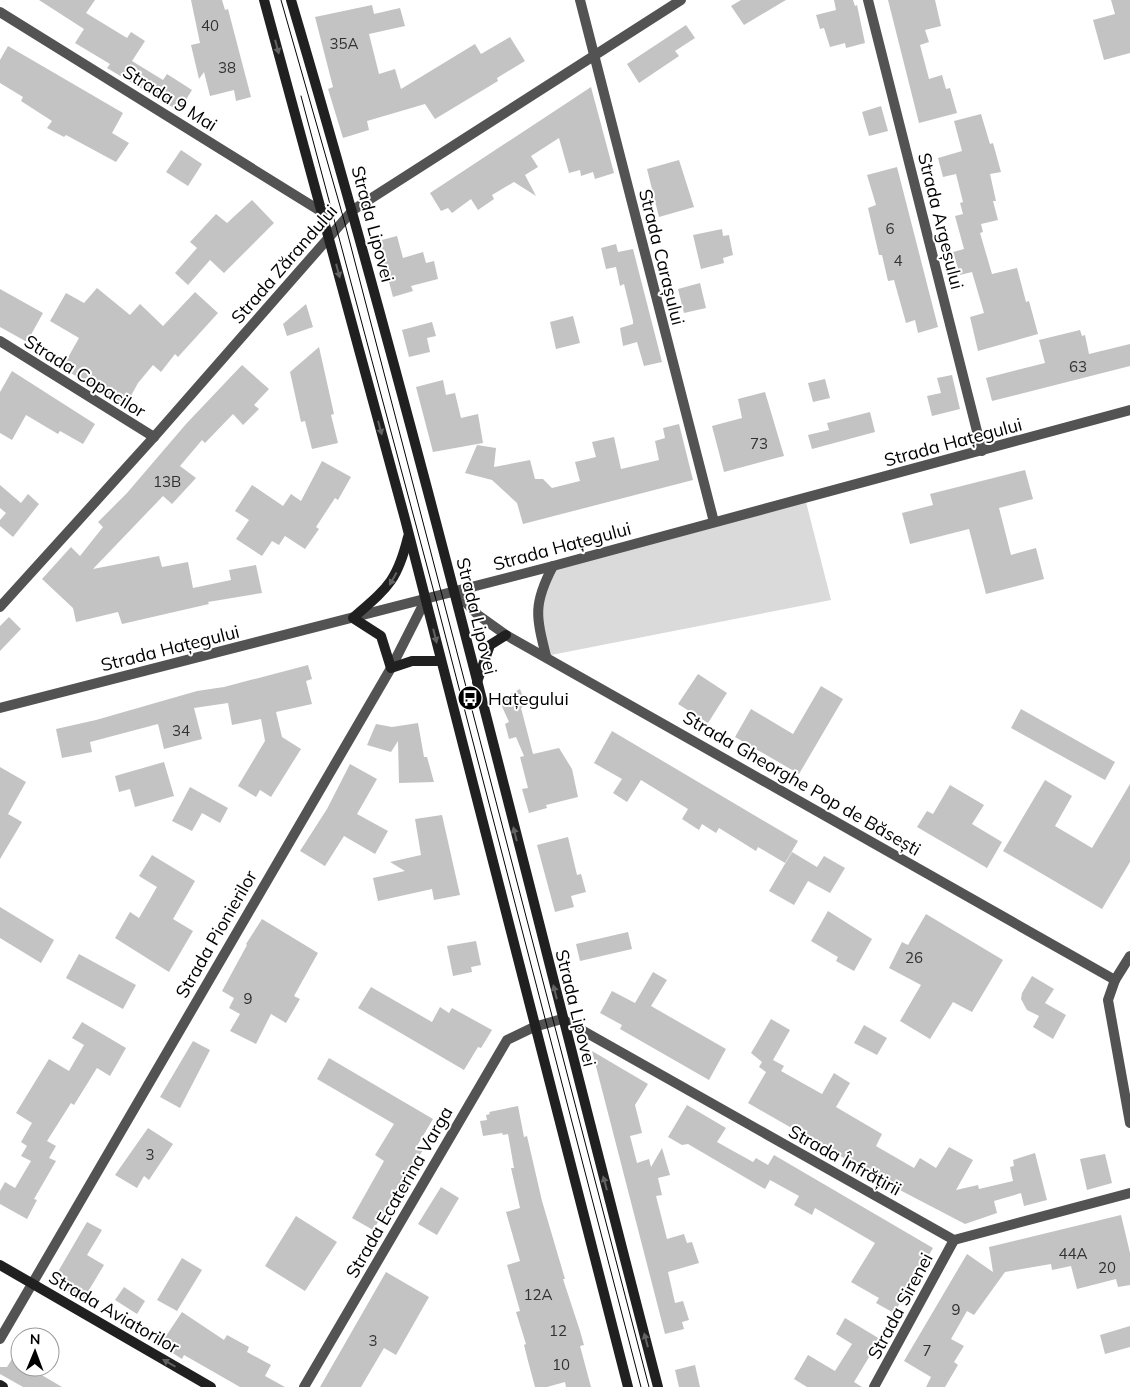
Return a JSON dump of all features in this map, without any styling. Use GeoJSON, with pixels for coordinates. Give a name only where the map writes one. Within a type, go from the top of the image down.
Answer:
{"type":"FeatureCollection","features":[{"type":"Feature","properties":{"kind":"street"},"geometry":{"type":"LineString","coordinates":[[264,0],[426,599],[534,1027],[628,1387]]}},
{"type":"Feature","properties":{"kind":"street","name":"Strada Lipovei"},"geometry":{"type":"LineString","coordinates":[[291,0],[353,210],[455,591],[476,683],[658,1387]]}},
{"type":"Feature","properties":{"kind":"street","name":"Strada Carașului"},"geometry":{"type":"LineString","coordinates":[[580,0],[714,522]]}},
{"type":"Feature","properties":{"kind":"street","name":"Strada Zărandului"},"geometry":{"type":"LineString","coordinates":[[0,607],[154,437],[353,210],[594,58],[681,0]]}},
{"type":"Feature","properties":{"kind":"street","name":"Strada Argeșului"},"geometry":{"type":"LineString","coordinates":[[868,0],[982,451]]}},
{"type":"Feature","properties":{"kind":"street","name":"Strada 9 Mai"},"geometry":{"type":"LineString","coordinates":[[0,12],[322,212]]}},
{"type":"Feature","properties":{"kind":"street","name":"Strada Copacilor"},"geometry":{"type":"LineString","coordinates":[[0,341],[154,437]]}},
{"type":"Feature","properties":{"kind":"street","name":"Strada Hațegului"},"geometry":{"type":"LineString","coordinates":[[0,708],[553,566],[1130,410]]}},
{"type":"Feature","properties":{"kind":"street"},"geometry":{"type":"LineString","coordinates":[[408,533],[402,561],[390,585],[353,618],[381,636],[391,668],[412,661],[441,661]]}},
{"type":"Feature","properties":{"kind":"street"},"geometry":{"type":"LineString","coordinates":[[546,656],[538,622],[538,600],[553,566]]}},
{"type":"Feature","properties":{"kind":"street","name":"Strada Gheorghe Pop de Băsești"},"geometry":{"type":"LineString","coordinates":[[455,591],[478,615],[506,635],[1115,980]]}},
{"type":"Feature","properties":{"kind":"street","name":"Strada Pionierilor"},"geometry":{"type":"LineString","coordinates":[[0,1339],[31,1282],[391,668],[426,599]]}},
{"type":"Feature","properties":{"kind":"street"},"geometry":{"type":"LineString","coordinates":[[476,683],[483,658],[490,645],[506,635]]}},
{"type":"Feature","properties":{"kind":"street"},"geometry":{"type":"LineString","coordinates":[[1130,956],[1115,980],[1108,1000],[1130,1123]]}},
{"type":"Feature","properties":{"kind":"street","name":"Strada Ecaterina Varga"},"geometry":{"type":"LineString","coordinates":[[304,1387],[507,1040],[534,1027],[562,1019]]}},
{"type":"Feature","properties":{"kind":"street","name":"Strada Înfrățirii"},"geometry":{"type":"LineString","coordinates":[[562,1019],[954,1240]]}},
{"type":"Feature","properties":{"kind":"street"},"geometry":{"type":"LineString","coordinates":[[954,1240],[1130,1193]]}},
{"type":"Feature","properties":{"kind":"street","name":"Strada Sirenei"},"geometry":{"type":"LineString","coordinates":[[874,1387],[954,1240]]}},
{"type":"Feature","properties":{"kind":"street","name":"Strada Aviatorilor"},"geometry":{"type":"LineString","coordinates":[[0,1265],[211,1387]]}},
{"type":"Feature","properties":{"kind":"shaded area"},"geometry":{"type":"Polygon","coordinates":[[[805,498],[831,600],[546,656],[538,622],[553,566],[805,498]]]}},
{"type":"Feature","properties":{"kind":"building"},"geometry":{"type":"Polygon","coordinates":[[[39,0],[95,0],[86,13],[127,38],[131,32],[145,41],[132,61],[163,80],[167,74],[192,90],[179,111],[107,68],[110,64],[75,43],[84,29],[39,0]]]}},
{"type":"Feature","properties":{"kind":"building"},"geometry":{"type":"Polygon","coordinates":[[[191,0],[222,0],[225,10],[228,9],[251,97],[236,101],[234,90],[210,96],[204,72],[199,79],[191,45],[200,43],[191,0]]]}},
{"type":"Feature","properties":{"kind":"building"},"geometry":{"type":"Polygon","coordinates":[[[741,0],[786,0],[744,25],[731,6],[741,0]]]}},
{"type":"Feature","properties":{"kind":"building"},"geometry":{"type":"Polygon","coordinates":[[[834,0],[853,0],[855,6],[857,5],[865,43],[846,48],[845,43],[830,47],[824,28],[820,29],[816,15],[836,10],[834,0]]]}},
{"type":"Feature","properties":{"kind":"building"},"geometry":{"type":"Polygon","coordinates":[[[888,0],[935,0],[941,26],[925,30],[929,42],[920,45],[929,79],[942,75],[946,89],[950,88],[957,113],[919,123],[888,0]]]}},
{"type":"Feature","properties":{"kind":"building"},"geometry":{"type":"Polygon","coordinates":[[[1111,0],[1130,0],[1130,53],[1104,60],[1093,20],[1115,14],[1111,0]]]}},
{"type":"Feature","properties":{"kind":"building"},"geometry":{"type":"Polygon","coordinates":[[[372,5],[374,14],[400,8],[405,26],[369,34],[379,74],[395,69],[401,89],[475,44],[481,54],[510,37],[525,61],[497,78],[498,81],[435,119],[425,104],[367,121],[369,130],[343,138],[328,89],[333,87],[315,17],[372,5]]]}},
{"type":"Feature","properties":{"kind":"building"},"geometry":{"type":"Polygon","coordinates":[[[686,25],[695,38],[675,51],[679,56],[639,83],[627,64],[686,25]]]}},
{"type":"Feature","properties":{"kind":"building"},"geometry":{"type":"Polygon","coordinates":[[[8,46],[123,113],[112,133],[129,143],[116,162],[66,135],[64,137],[47,128],[52,121],[21,101],[23,97],[0,83],[0,60],[8,46]]]}},
{"type":"Feature","properties":{"kind":"building"},"geometry":{"type":"Polygon","coordinates":[[[591,87],[614,173],[595,179],[593,172],[581,176],[580,170],[569,173],[559,138],[531,156],[538,167],[525,175],[536,196],[514,182],[492,195],[494,199],[478,210],[471,199],[452,213],[448,208],[441,211],[430,193],[591,87]]]}},
{"type":"Feature","properties":{"kind":"building"},"geometry":{"type":"Polygon","coordinates":[[[881,106],[888,131],[869,136],[862,112],[881,106]]]}},
{"type":"Feature","properties":{"kind":"building"},"geometry":{"type":"Polygon","coordinates":[[[981,114],[990,144],[993,143],[1001,172],[990,174],[996,201],[993,201],[998,220],[981,224],[983,232],[980,233],[992,274],[1017,268],[1026,302],[1029,301],[1038,334],[978,351],[970,317],[984,313],[972,272],[960,275],[953,252],[964,249],[955,216],[963,214],[960,203],[963,202],[956,174],[943,177],[938,158],[962,151],[954,121],[981,114]]]}},
{"type":"Feature","properties":{"kind":"building"},"geometry":{"type":"Polygon","coordinates":[[[181,150],[202,164],[188,186],[166,172],[181,150]]]}},
{"type":"Feature","properties":{"kind":"building"},"geometry":{"type":"Polygon","coordinates":[[[679,160],[694,207],[659,217],[647,169],[679,160]]]}},
{"type":"Feature","properties":{"kind":"building"},"geometry":{"type":"Polygon","coordinates":[[[897,167],[938,327],[918,333],[915,320],[906,323],[894,280],[888,281],[882,255],[879,255],[868,208],[876,205],[867,175],[897,167]]]}},
{"type":"Feature","properties":{"kind":"building"},"geometry":{"type":"Polygon","coordinates":[[[252,200],[274,223],[224,273],[210,260],[188,285],[175,273],[197,248],[190,242],[216,214],[227,223],[252,200]]]}},
{"type":"Feature","properties":{"kind":"building"},"geometry":{"type":"Polygon","coordinates":[[[722,229],[723,236],[729,235],[733,255],[723,258],[724,263],[701,269],[693,235],[722,229]]]}},
{"type":"Feature","properties":{"kind":"building"},"geometry":{"type":"Polygon","coordinates":[[[397,236],[403,258],[423,252],[426,263],[434,261],[438,279],[411,286],[413,291],[393,297],[378,241],[397,236]]]}},
{"type":"Feature","properties":{"kind":"building"},"geometry":{"type":"Polygon","coordinates":[[[616,244],[618,252],[633,249],[662,362],[644,366],[637,342],[623,346],[620,328],[633,324],[633,321],[624,284],[620,286],[616,267],[606,269],[601,248],[616,244]]]}},
{"type":"Feature","properties":{"kind":"building"},"geometry":{"type":"Polygon","coordinates":[[[700,283],[706,308],[684,313],[678,289],[700,283]]]}},
{"type":"Feature","properties":{"kind":"building"},"geometry":{"type":"Polygon","coordinates":[[[97,288],[130,315],[140,304],[163,326],[195,292],[218,313],[178,357],[175,354],[161,372],[153,365],[138,383],[126,405],[62,368],[79,338],[50,321],[66,293],[84,303],[97,288]]]}},
{"type":"Feature","properties":{"kind":"building"},"geometry":{"type":"Polygon","coordinates":[[[0,289],[43,313],[27,342],[0,327],[0,289]]]}},
{"type":"Feature","properties":{"kind":"building"},"geometry":{"type":"Polygon","coordinates":[[[306,304],[313,327],[287,336],[283,324],[306,304]]]}},
{"type":"Feature","properties":{"kind":"building"},"geometry":{"type":"Polygon","coordinates":[[[573,316],[580,343],[556,349],[550,322],[573,316]]]}},
{"type":"Feature","properties":{"kind":"building"},"geometry":{"type":"Polygon","coordinates":[[[432,322],[436,336],[427,338],[430,352],[409,357],[402,330],[432,322]]]}},
{"type":"Feature","properties":{"kind":"building"},"geometry":{"type":"Polygon","coordinates":[[[1080,330],[1082,336],[1085,335],[1089,354],[1130,344],[1130,366],[992,401],[986,378],[1045,363],[1039,340],[1080,330]]]}},
{"type":"Feature","properties":{"kind":"building"},"geometry":{"type":"Polygon","coordinates":[[[319,347],[334,414],[331,415],[338,443],[312,449],[305,421],[301,422],[290,372],[319,347]]]}},
{"type":"Feature","properties":{"kind":"building"},"geometry":{"type":"Polygon","coordinates":[[[242,365],[269,389],[254,405],[259,409],[243,425],[233,414],[205,443],[202,440],[180,466],[196,478],[172,504],[163,496],[93,569],[159,556],[162,567],[188,562],[193,588],[231,580],[229,570],[256,565],[262,593],[208,602],[209,604],[122,624],[118,612],[76,622],[73,608],[42,579],[71,547],[80,556],[103,527],[98,522],[127,493],[186,424],[242,365]]]}},
{"type":"Feature","properties":{"kind":"building"},"geometry":{"type":"Polygon","coordinates":[[[12,371],[95,424],[83,444],[60,431],[58,434],[26,415],[12,440],[0,433],[0,392],[12,371]]]}},
{"type":"Feature","properties":{"kind":"building"},"geometry":{"type":"Polygon","coordinates":[[[952,375],[960,409],[932,416],[927,396],[941,393],[937,378],[952,375]]]}},
{"type":"Feature","properties":{"kind":"building"},"geometry":{"type":"Polygon","coordinates":[[[825,379],[830,398],[813,402],[808,383],[825,379]]]}},
{"type":"Feature","properties":{"kind":"building"},"geometry":{"type":"Polygon","coordinates":[[[443,380],[446,395],[455,393],[461,418],[478,414],[483,443],[433,452],[416,387],[443,380]]]}},
{"type":"Feature","properties":{"kind":"building"},"geometry":{"type":"Polygon","coordinates":[[[765,392],[784,456],[724,472],[712,426],[742,418],[738,399],[765,392]]]}},
{"type":"Feature","properties":{"kind":"building"},"geometry":{"type":"Polygon","coordinates":[[[870,412],[875,432],[812,449],[808,435],[829,430],[827,423],[870,412]]]}},
{"type":"Feature","properties":{"kind":"building"},"geometry":{"type":"Polygon","coordinates":[[[679,424],[693,480],[523,524],[517,503],[492,480],[465,473],[477,445],[496,448],[494,467],[530,460],[535,479],[543,479],[552,488],[580,481],[575,462],[596,457],[592,442],[614,437],[621,469],[659,460],[655,441],[665,438],[663,428],[679,424]]]}},
{"type":"Feature","properties":{"kind":"building"},"geometry":{"type":"Polygon","coordinates":[[[322,461],[351,477],[338,500],[335,498],[316,527],[319,529],[305,549],[285,536],[279,545],[272,541],[262,556],[236,539],[249,520],[235,511],[252,485],[283,506],[291,494],[301,501],[322,461]]]}},
{"type":"Feature","properties":{"kind":"building"},"geometry":{"type":"Polygon","coordinates":[[[1025,470],[1033,499],[999,508],[1011,555],[1036,548],[1044,579],[986,594],[969,529],[910,544],[902,513],[933,505],[930,494],[1025,470]]]}},
{"type":"Feature","properties":{"kind":"building"},"geometry":{"type":"Polygon","coordinates":[[[0,485],[21,503],[28,494],[39,504],[13,537],[0,526],[0,520],[6,513],[0,508],[0,485]]]}},
{"type":"Feature","properties":{"kind":"building"},"geometry":{"type":"Polygon","coordinates":[[[9,617],[21,629],[0,651],[0,626],[9,617]]]}},
{"type":"Feature","properties":{"kind":"building"},"geometry":{"type":"Polygon","coordinates":[[[308,665],[312,679],[306,681],[312,704],[276,712],[282,737],[301,749],[271,797],[260,790],[256,797],[238,786],[265,741],[261,719],[232,725],[228,703],[194,708],[202,739],[164,749],[158,724],[90,742],[92,752],[62,758],[56,729],[96,720],[197,691],[224,687],[308,665]]]}},
{"type":"Feature","properties":{"kind":"building"},"geometry":{"type":"Polygon","coordinates":[[[698,674],[727,693],[708,723],[678,704],[698,674]]]}},
{"type":"Feature","properties":{"kind":"building"},"geometry":{"type":"Polygon","coordinates":[[[821,686],[843,699],[799,774],[735,737],[751,709],[793,734],[821,686]]]}},
{"type":"Feature","properties":{"kind":"building"},"geometry":{"type":"Polygon","coordinates":[[[520,689],[526,705],[521,708],[533,754],[559,748],[572,769],[578,797],[546,805],[547,808],[529,813],[522,789],[528,788],[520,757],[524,756],[516,737],[509,739],[505,724],[509,722],[499,700],[520,689]]]}},
{"type":"Feature","properties":{"kind":"building"},"geometry":{"type":"Polygon","coordinates":[[[1021,709],[1115,762],[1105,780],[1011,728],[1021,709]]]}},
{"type":"Feature","properties":{"kind":"building"},"geometry":{"type":"Polygon","coordinates":[[[418,723],[424,757],[427,757],[434,782],[399,783],[398,741],[391,752],[367,745],[376,724],[392,727],[418,723]]]}},
{"type":"Feature","properties":{"kind":"building"},"geometry":{"type":"Polygon","coordinates":[[[612,731],[798,841],[785,863],[758,847],[756,851],[719,828],[716,833],[702,824],[699,830],[682,819],[688,809],[641,780],[627,802],[613,793],[622,779],[594,763],[612,731]]]}},
{"type":"Feature","properties":{"kind":"building"},"geometry":{"type":"Polygon","coordinates":[[[164,762],[174,796],[135,807],[130,789],[119,792],[115,776],[164,762]]]}},
{"type":"Feature","properties":{"kind":"building"},"geometry":{"type":"Polygon","coordinates":[[[350,764],[377,779],[357,814],[388,831],[375,854],[344,836],[325,866],[300,851],[327,809],[350,764]]]}},
{"type":"Feature","properties":{"kind":"building"},"geometry":{"type":"Polygon","coordinates":[[[0,767],[26,782],[8,814],[22,822],[0,859],[0,767]]]}},
{"type":"Feature","properties":{"kind":"building"},"geometry":{"type":"Polygon","coordinates":[[[1045,780],[1072,796],[1055,826],[1092,848],[1130,784],[1130,862],[1102,909],[1003,851],[1045,780]]]}},
{"type":"Feature","properties":{"kind":"building"},"geometry":{"type":"Polygon","coordinates":[[[950,785],[984,805],[972,824],[1002,842],[987,868],[917,827],[927,811],[933,814],[950,785]]]}},
{"type":"Feature","properties":{"kind":"building"},"geometry":{"type":"Polygon","coordinates":[[[190,787],[228,808],[220,823],[202,813],[192,831],[172,821],[190,787]]]}},
{"type":"Feature","properties":{"kind":"building"},"geometry":{"type":"Polygon","coordinates":[[[442,815],[460,895],[434,900],[432,889],[378,901],[373,878],[405,871],[390,862],[421,855],[415,819],[442,815]]]}},
{"type":"Feature","properties":{"kind":"building"},"geometry":{"type":"Polygon","coordinates":[[[568,837],[577,875],[581,874],[586,892],[571,896],[574,907],[555,912],[537,845],[568,837]]]}},
{"type":"Feature","properties":{"kind":"building"},"geometry":{"type":"Polygon","coordinates":[[[792,852],[817,867],[824,856],[845,868],[830,893],[808,881],[794,905],[769,891],[792,852]]]}},
{"type":"Feature","properties":{"kind":"building"},"geometry":{"type":"Polygon","coordinates":[[[152,855],[195,881],[173,919],[193,931],[169,972],[115,938],[130,912],[139,918],[157,887],[139,876],[152,855]]]}},
{"type":"Feature","properties":{"kind":"building"},"geometry":{"type":"Polygon","coordinates":[[[0,907],[54,940],[41,963],[0,938],[0,907]]]}},
{"type":"Feature","properties":{"kind":"building"},"geometry":{"type":"Polygon","coordinates":[[[828,911],[872,939],[854,971],[836,961],[838,957],[811,941],[828,911]]]}},
{"type":"Feature","properties":{"kind":"building"},"geometry":{"type":"Polygon","coordinates":[[[926,914],[1003,960],[972,1012],[953,1002],[930,1039],[900,1021],[921,985],[889,968],[902,942],[908,945],[926,914]]]}},
{"type":"Feature","properties":{"kind":"building"},"geometry":{"type":"Polygon","coordinates":[[[262,919],[318,953],[294,996],[300,999],[286,1023],[271,1014],[256,1044],[230,1031],[240,1014],[229,1008],[234,998],[222,991],[246,944],[262,919]]]}},
{"type":"Feature","properties":{"kind":"building"},"geometry":{"type":"Polygon","coordinates":[[[628,932],[632,949],[580,961],[576,944],[628,932]]]}},
{"type":"Feature","properties":{"kind":"building"},"geometry":{"type":"Polygon","coordinates":[[[476,941],[481,965],[471,967],[472,972],[453,976],[447,946],[476,941]]]}},
{"type":"Feature","properties":{"kind":"building"},"geometry":{"type":"Polygon","coordinates":[[[79,954],[136,985],[123,1009],[66,978],[79,954]]]}},
{"type":"Feature","properties":{"kind":"building"},"geometry":{"type":"Polygon","coordinates":[[[653,972],[667,980],[651,1006],[726,1049],[709,1080],[620,1029],[622,1025],[600,1013],[612,991],[635,1003],[653,972]]]}},
{"type":"Feature","properties":{"kind":"building"},"geometry":{"type":"Polygon","coordinates":[[[1032,976],[1054,989],[1045,1003],[1066,1015],[1053,1039],[1033,1027],[1039,1016],[1027,1010],[1021,999],[1022,993],[1032,976]]]}},
{"type":"Feature","properties":{"kind":"building"},"geometry":{"type":"Polygon","coordinates":[[[371,987],[432,1022],[440,1007],[449,1013],[452,1008],[492,1030],[481,1048],[478,1047],[464,1070],[358,1008],[371,987]]]}},
{"type":"Feature","properties":{"kind":"building"},"geometry":{"type":"Polygon","coordinates":[[[771,1019],[790,1030],[773,1060],[784,1066],[781,1071],[822,1094],[834,1073],[850,1083],[836,1107],[882,1134],[876,1146],[914,1168],[920,1158],[936,1168],[949,1147],[973,1160],[956,1190],[978,1185],[979,1189],[1013,1181],[1010,1167],[1014,1166],[1013,1160],[1035,1153],[1047,1200],[1024,1206],[1021,1193],[994,1201],[997,1213],[965,1224],[896,1188],[748,1103],[766,1072],[759,1067],[762,1062],[751,1053],[771,1019]]]}},
{"type":"Feature","properties":{"kind":"building"},"geometry":{"type":"Polygon","coordinates":[[[82,1022],[126,1048],[110,1076],[97,1068],[74,1105],[71,1103],[47,1141],[56,1146],[49,1158],[56,1161],[34,1199],[37,1200],[27,1219],[0,1204],[0,1191],[5,1182],[15,1188],[31,1161],[21,1156],[27,1146],[21,1142],[32,1123],[16,1113],[49,1059],[69,1071],[84,1045],[72,1038],[82,1022]]]}},
{"type":"Feature","properties":{"kind":"building"},"geometry":{"type":"Polygon","coordinates":[[[864,1025],[887,1038],[877,1055],[854,1043],[864,1025]]]}},
{"type":"Feature","properties":{"kind":"building"},"geometry":{"type":"Polygon","coordinates":[[[193,1041],[210,1050],[180,1108],[160,1097],[193,1041]]]}},
{"type":"Feature","properties":{"kind":"building"},"geometry":{"type":"Polygon","coordinates":[[[592,1051],[648,1084],[635,1105],[642,1133],[630,1136],[637,1163],[649,1159],[651,1167],[662,1148],[670,1175],[658,1178],[662,1195],[656,1196],[667,1239],[684,1234],[687,1243],[692,1242],[699,1263],[668,1272],[675,1303],[683,1301],[689,1320],[682,1322],[684,1329],[665,1334],[592,1051]]]}},
{"type":"Feature","properties":{"kind":"building"},"geometry":{"type":"Polygon","coordinates":[[[329,1058],[433,1119],[417,1146],[423,1150],[373,1230],[352,1218],[384,1161],[375,1155],[394,1124],[317,1079],[329,1058]]]}},
{"type":"Feature","properties":{"kind":"building"},"geometry":{"type":"Polygon","coordinates":[[[687,1105],[726,1128],[717,1142],[753,1162],[756,1158],[768,1165],[774,1155],[933,1248],[894,1313],[876,1303],[879,1298],[851,1282],[875,1243],[815,1208],[812,1215],[794,1205],[799,1196],[770,1180],[765,1189],[688,1144],[682,1145],[668,1137],[687,1105]]]}},
{"type":"Feature","properties":{"kind":"building"},"geometry":{"type":"Polygon","coordinates":[[[518,1106],[524,1137],[527,1136],[542,1201],[565,1279],[563,1279],[584,1345],[580,1346],[591,1387],[566,1387],[565,1382],[547,1387],[535,1387],[528,1361],[524,1345],[526,1344],[516,1312],[520,1311],[507,1265],[520,1261],[506,1212],[520,1208],[511,1168],[514,1168],[508,1134],[483,1136],[480,1121],[487,1120],[486,1115],[490,1114],[489,1112],[518,1106]]]}},
{"type":"Feature","properties":{"kind":"building"},"geometry":{"type":"Polygon","coordinates":[[[148,1128],[173,1144],[149,1180],[144,1176],[137,1188],[115,1175],[148,1128]]]}},
{"type":"Feature","properties":{"kind":"building"},"geometry":{"type":"Polygon","coordinates":[[[1105,1154],[1112,1183],[1087,1190],[1080,1159],[1105,1154]]]}},
{"type":"Feature","properties":{"kind":"building"},"geometry":{"type":"Polygon","coordinates":[[[441,1187],[459,1198],[437,1235],[418,1224],[441,1187]]]}},
{"type":"Feature","properties":{"kind":"building"},"geometry":{"type":"Polygon","coordinates":[[[1121,1215],[1130,1253],[1130,1285],[1118,1287],[1116,1279],[1077,1289],[1071,1266],[1052,1270],[1051,1264],[1005,1272],[974,1315],[967,1311],[951,1339],[964,1346],[954,1362],[958,1365],[945,1387],[926,1387],[931,1377],[904,1361],[967,1254],[993,1272],[989,1247],[1121,1215]]]}},
{"type":"Feature","properties":{"kind":"building"},"geometry":{"type":"Polygon","coordinates":[[[296,1216],[337,1242],[305,1291],[265,1266],[296,1216]]]}},
{"type":"Feature","properties":{"kind":"building"},"geometry":{"type":"Polygon","coordinates":[[[87,1222],[102,1230],[87,1255],[104,1265],[83,1300],[52,1282],[87,1222]]]}},
{"type":"Feature","properties":{"kind":"building"},"geometry":{"type":"Polygon","coordinates":[[[182,1258],[202,1270],[177,1311],[157,1300],[182,1258]]]}},
{"type":"Feature","properties":{"kind":"building"},"geometry":{"type":"Polygon","coordinates":[[[386,1272],[429,1297],[396,1355],[384,1348],[361,1387],[320,1387],[386,1272]]]}},
{"type":"Feature","properties":{"kind":"building"},"geometry":{"type":"Polygon","coordinates":[[[124,1287],[145,1301],[137,1314],[115,1300],[124,1287]]]}},
{"type":"Feature","properties":{"kind":"building"},"geometry":{"type":"Polygon","coordinates":[[[182,1312],[224,1340],[227,1335],[249,1347],[247,1352],[271,1365],[265,1376],[285,1387],[240,1387],[184,1355],[182,1359],[160,1345],[182,1312]]]}},
{"type":"Feature","properties":{"kind":"building"},"geometry":{"type":"Polygon","coordinates":[[[845,1318],[880,1339],[854,1382],[862,1387],[807,1387],[794,1379],[808,1355],[835,1371],[852,1344],[836,1334],[845,1318]]]}},
{"type":"Feature","properties":{"kind":"building"},"geometry":{"type":"Polygon","coordinates":[[[1130,1326],[1130,1347],[1105,1354],[1100,1335],[1130,1326]]]}},
{"type":"Feature","properties":{"kind":"building"},"geometry":{"type":"Polygon","coordinates":[[[10,1362],[10,1377],[45,1377],[62,1387],[23,1387],[0,1374],[0,1367],[7,1367],[10,1362]]]}},
{"type":"Feature","properties":{"kind":"building"},"geometry":{"type":"Polygon","coordinates":[[[695,1365],[700,1387],[679,1387],[675,1370],[695,1365]]]}},
{"type":"Feature","properties":{"kind":"tram line"},"geometry":{"type":"LineString","coordinates":[[281,0],[344,220],[649,1387]]}},
{"type":"Feature","properties":{"kind":"tram line"},"geometry":{"type":"LineString","coordinates":[[301,96],[435,596],[641,1387]]}},
{"type":"Feature","properties":{"kind":"place","name":"Hațegului"},"geometry":{"type":"Point","coordinates":[470,698]}}]}
